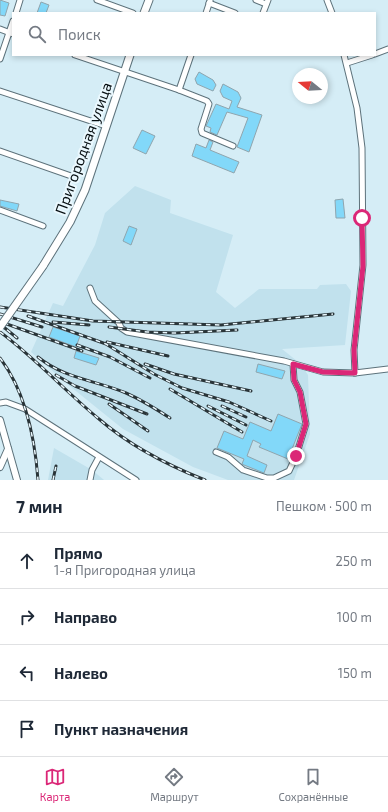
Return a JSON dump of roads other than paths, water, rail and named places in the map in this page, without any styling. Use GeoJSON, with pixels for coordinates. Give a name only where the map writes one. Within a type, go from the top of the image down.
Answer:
{"type":"FeatureCollection","features":[{"type":"Feature","properties":{"kind":"highway"},"geometry":{"type":"LineString","coordinates":[[144,12],[149,0]]}},
{"type":"Feature","properties":{"kind":"highway","name":"Пригородная улица"},"geometry":{"type":"LineString","coordinates":[[0,327],[43,266],[70,222],[79,203],[130,56]]}},
{"type":"Feature","properties":{"kind":"main road"},"geometry":{"type":"LineString","coordinates":[[0,420],[3,438],[8,449],[17,480]]}},
{"type":"Feature","properties":{"kind":"main road"},"geometry":{"type":"LineString","coordinates":[[0,467],[8,449]]}},
{"type":"Feature","properties":{"kind":"main road"},"geometry":{"type":"LineString","coordinates":[[11,480],[14,470]]}},
{"type":"Feature","properties":{"kind":"street"},"geometry":{"type":"LineString","coordinates":[[16,12],[20,0]]}},
{"type":"Feature","properties":{"kind":"street"},"geometry":{"type":"LineString","coordinates":[[97,0],[130,12]]}},
{"type":"Feature","properties":{"kind":"street"},"geometry":{"type":"LineString","coordinates":[[256,0],[267,2],[263,12]]}},
{"type":"Feature","properties":{"kind":"street"},"geometry":{"type":"LineString","coordinates":[[327,0],[332,12]]}},
{"type":"Feature","properties":{"kind":"street"},"geometry":{"type":"LineString","coordinates":[[206,12],[210,1],[233,12]]}},
{"type":"Feature","properties":{"kind":"street"},"geometry":{"type":"LineString","coordinates":[[0,30],[11,33],[0,59]]}},
{"type":"Feature","properties":{"kind":"street"},"geometry":{"type":"LineString","coordinates":[[376,54],[388,49]]}},
{"type":"Feature","properties":{"kind":"street"},"geometry":{"type":"LineString","coordinates":[[78,56],[207,101],[209,104],[201,129],[202,133],[233,146]]}},
{"type":"Feature","properties":{"kind":"street"},"geometry":{"type":"LineString","coordinates":[[179,90],[191,56]]}},
{"type":"Feature","properties":{"kind":"street"},"geometry":{"type":"LineString","coordinates":[[344,56],[357,108],[362,148],[363,266],[354,350],[355,373]]}},
{"type":"Feature","properties":{"kind":"street"},"geometry":{"type":"LineString","coordinates":[[347,64],[369,56]]}},
{"type":"Feature","properties":{"kind":"street"},"geometry":{"type":"LineString","coordinates":[[0,91],[106,126]]}},
{"type":"Feature","properties":{"kind":"street"},"geometry":{"type":"LineString","coordinates":[[0,151],[74,177]]}},
{"type":"Feature","properties":{"kind":"street"},"geometry":{"type":"LineString","coordinates":[[0,210],[43,226]]}},
{"type":"Feature","properties":{"kind":"street"},"geometry":{"type":"LineString","coordinates":[[90,288],[95,301],[120,322],[121,328],[127,332],[293,364],[323,372],[355,373],[388,369]]}},
{"type":"Feature","properties":{"kind":"street"},"geometry":{"type":"LineString","coordinates":[[216,452],[228,457],[243,470],[267,478],[274,478],[289,471],[296,456],[306,424],[300,392],[294,380],[293,364]]}},
{"type":"Feature","properties":{"kind":"street"},"geometry":{"type":"LineString","coordinates":[[0,403],[6,402],[25,409],[136,480]]}},
{"type":"Feature","properties":{"kind":"street"},"geometry":{"type":"LineString","coordinates":[[90,480],[92,470],[99,457]]}},
{"type":"Feature","properties":{"kind":"railway"},"geometry":{"type":"LineString","coordinates":[[0,307],[93,321],[221,325],[333,314]]}},
{"type":"Feature","properties":{"kind":"railway"},"geometry":{"type":"LineString","coordinates":[[0,314],[42,327]]}},
{"type":"Feature","properties":{"kind":"railway"},"geometry":{"type":"LineString","coordinates":[[28,316],[106,344],[154,374],[182,388],[229,402],[271,421]]}},
{"type":"Feature","properties":{"kind":"railway"},"geometry":{"type":"LineString","coordinates":[[53,322],[89,325]]}},
{"type":"Feature","properties":{"kind":"railway"},"geometry":{"type":"LineString","coordinates":[[4,323],[82,351]]}},
{"type":"Feature","properties":{"kind":"railway"},"geometry":{"type":"LineString","coordinates":[[0,324],[17,338]]}},
{"type":"Feature","properties":{"kind":"railway"},"geometry":{"type":"LineString","coordinates":[[109,327],[147,332],[175,333],[237,330]]}},
{"type":"Feature","properties":{"kind":"railway"},"geometry":{"type":"LineString","coordinates":[[0,332],[86,408],[123,437],[149,454],[205,480]]}},
{"type":"Feature","properties":{"kind":"railway"},"geometry":{"type":"LineString","coordinates":[[107,342],[168,356]]}},
{"type":"Feature","properties":{"kind":"railway"},"geometry":{"type":"LineString","coordinates":[[77,345],[110,357],[150,378]]}},
{"type":"Feature","properties":{"kind":"railway"},"geometry":{"type":"LineString","coordinates":[[38,357],[70,375],[132,396],[170,418]]}},
{"type":"Feature","properties":{"kind":"railway"},"geometry":{"type":"LineString","coordinates":[[0,358],[16,385],[27,416],[37,464],[38,480]]}},
{"type":"Feature","properties":{"kind":"railway"},"geometry":{"type":"LineString","coordinates":[[145,364],[174,374],[251,391]]}},
{"type":"Feature","properties":{"kind":"railway"},"geometry":{"type":"LineString","coordinates":[[56,375],[75,386],[147,414]]}},
{"type":"Feature","properties":{"kind":"railway"},"geometry":{"type":"LineString","coordinates":[[170,389],[242,432]]}},
{"type":"Feature","properties":{"kind":"railway"},"geometry":{"type":"LineString","coordinates":[[109,404],[148,431]]}},
{"type":"Feature","properties":{"kind":"railway"},"geometry":{"type":"LineString","coordinates":[[208,406],[246,425]]}},
{"type":"Feature","properties":{"kind":"railway"},"geometry":{"type":"LineString","coordinates":[[222,406],[246,417]]}},
{"type":"Feature","properties":{"kind":"railway"},"geometry":{"type":"LineString","coordinates":[[53,480],[56,466]]}}]}
